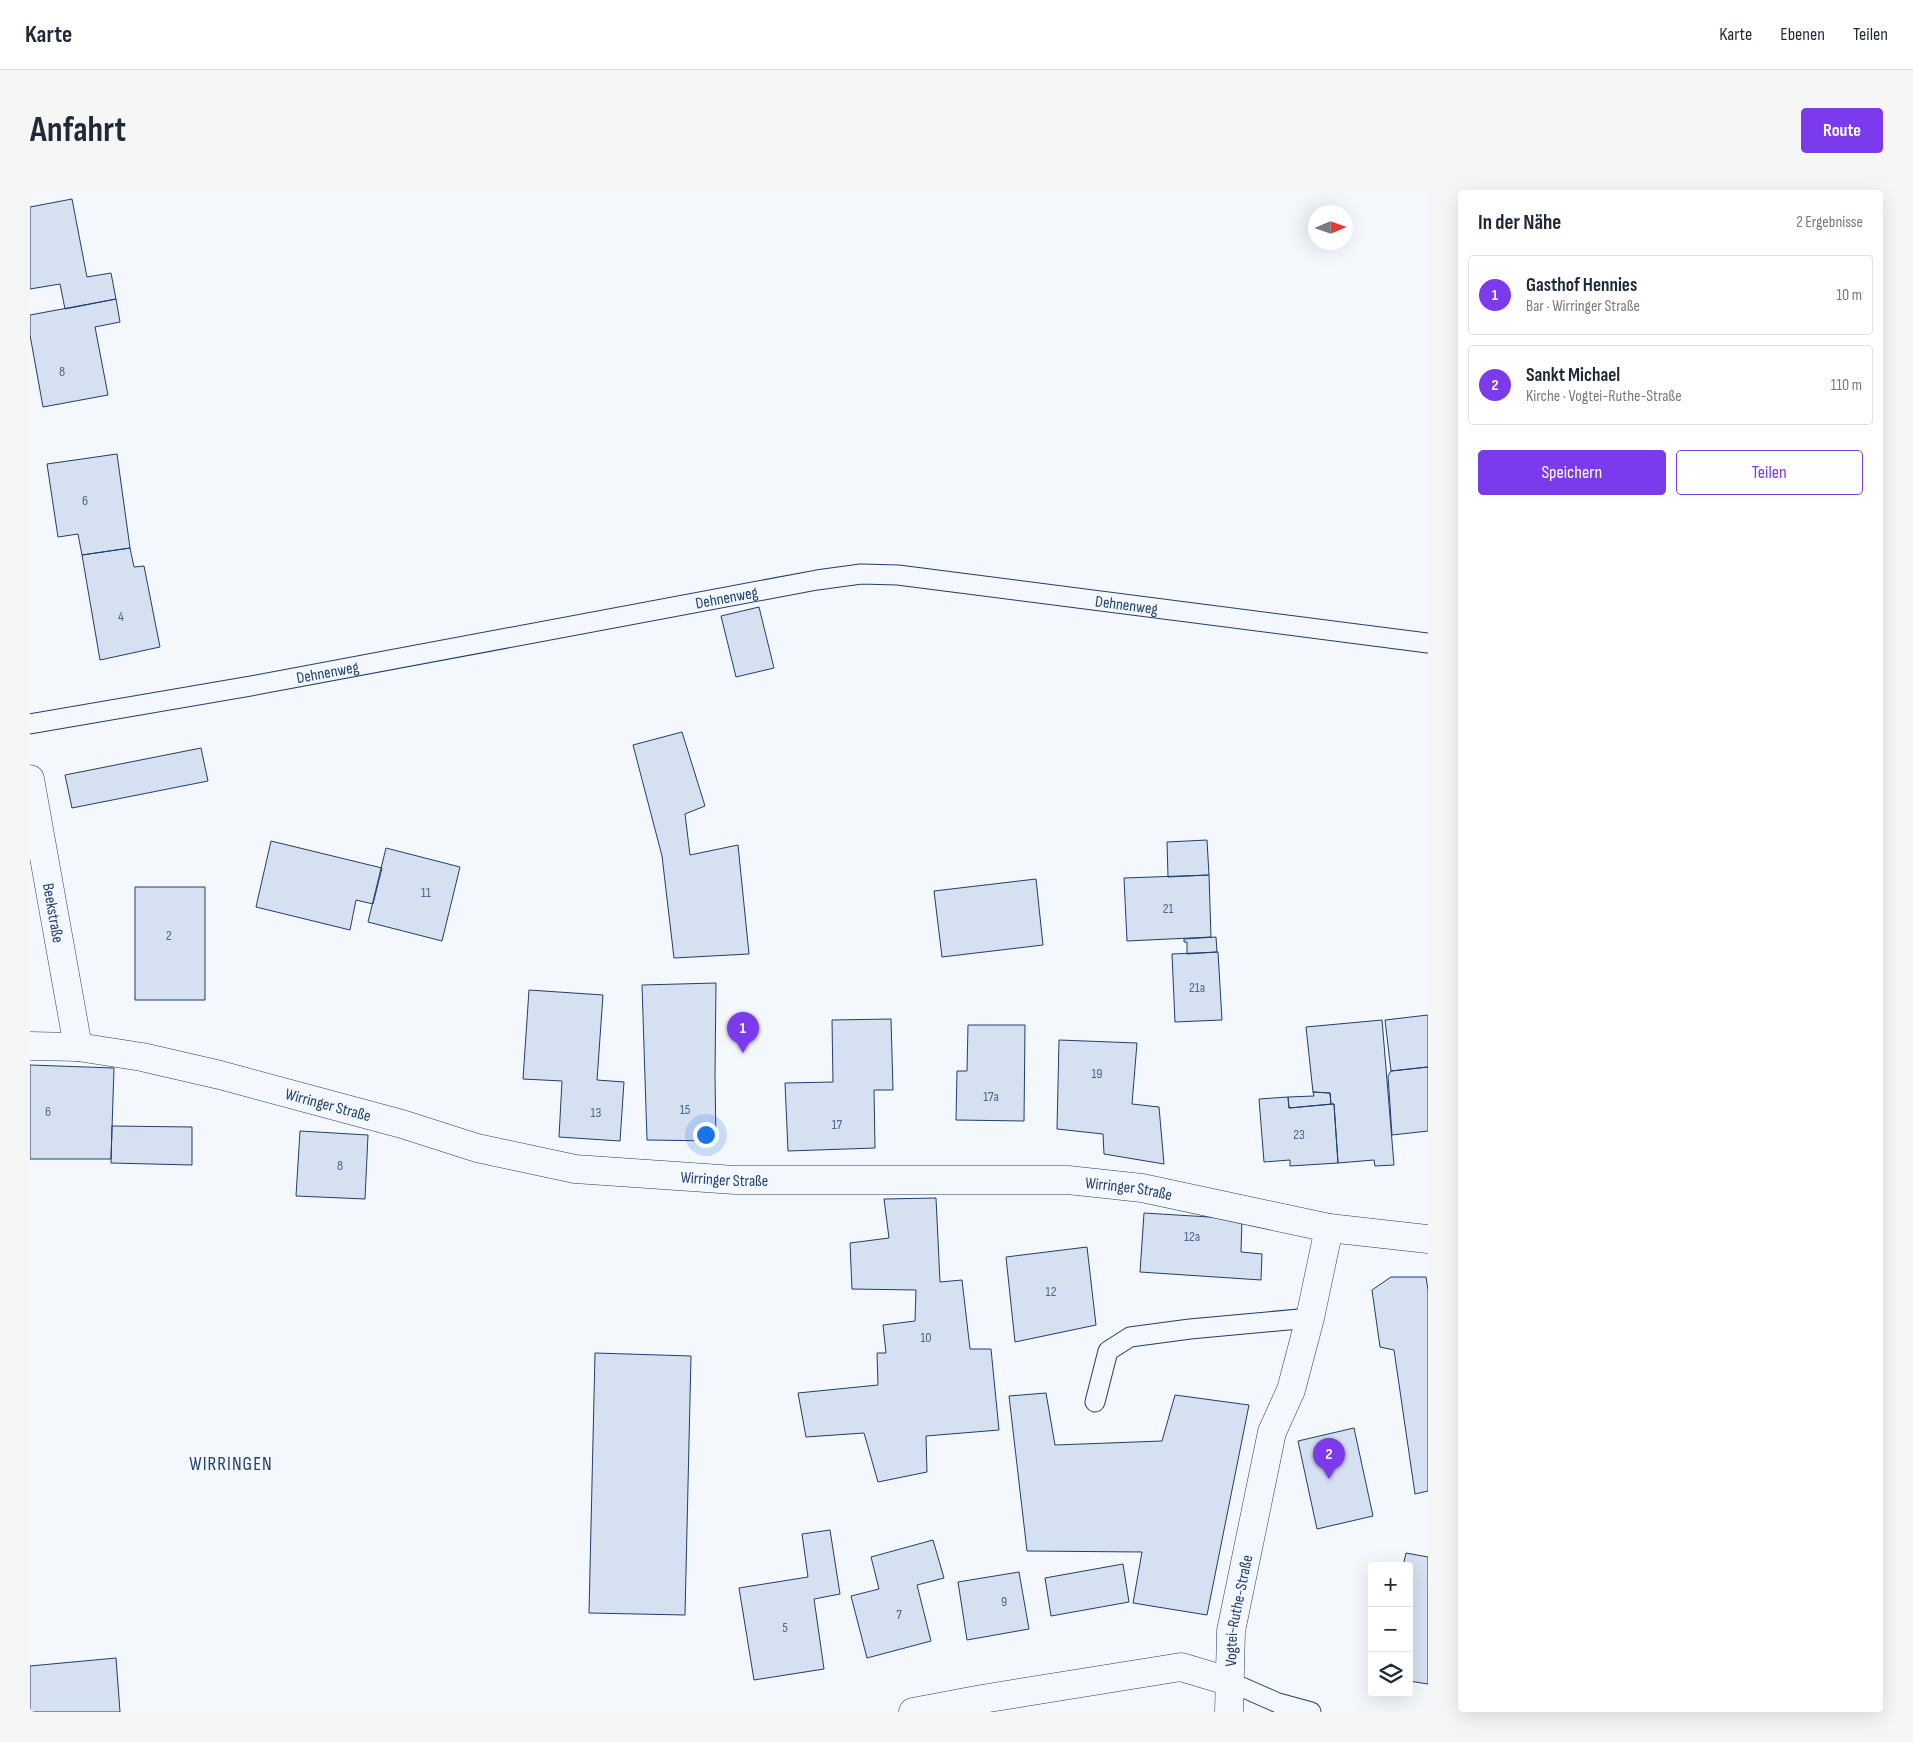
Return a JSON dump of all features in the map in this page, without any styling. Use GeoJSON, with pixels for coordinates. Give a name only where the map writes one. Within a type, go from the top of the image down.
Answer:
{"type":"FeatureCollection","features":[{"type":"Feature","properties":{"kind":"street","name":"Beekstraße"},"geometry":{"type":"LineString","coordinates":[[30,779],[78,1047]]}},
{"type":"Feature","properties":{"kind":"street","name":"Wirringer Straße"},"geometry":{"type":"LineString","coordinates":[[30,1046],[78,1047],[142,1057],[220,1075],[402,1124],[477,1148],[575,1169],[735,1180],[1068,1180],[1142,1188],[1329,1228],[1428,1239]]}},
{"type":"Feature","properties":{"kind":"street","name":"Vogtei-Ruthe-Straße"},"geometry":{"type":"LineString","coordinates":[[912,1712],[992,1697],[1181,1667],[1228,1681],[1231,1631],[1272,1432],[1291,1390],[1310,1318],[1329,1228]]}},
{"type":"Feature","properties":{"kind":"street"},"geometry":{"type":"LineString","coordinates":[[1228,1681],[1229,1712]]}},
{"type":"Feature","properties":{"kind":"lane","name":"Dehnenweg"},"geometry":{"type":"LineString","coordinates":[[30,724],[256,685],[807,582],[861,574],[898,575],[1428,643]]}},
{"type":"Feature","properties":{"kind":"lane"},"geometry":{"type":"LineString","coordinates":[[1095,1402],[1108,1351],[1130,1337],[1190,1329],[1310,1318]]}},
{"type":"Feature","properties":{"kind":"lane"},"geometry":{"type":"LineString","coordinates":[[1228,1681],[1278,1703],[1311,1712]]}},
{"type":"Feature","properties":{"kind":"building"},"geometry":{"type":"Polygon","coordinates":[[[72,199],[87,277],[111,273],[116,299],[65,309],[60,284],[30,289],[30,207],[72,199]]]}},
{"type":"Feature","properties":{"kind":"building"},"geometry":{"type":"Polygon","coordinates":[[[116,299],[120,322],[95,327],[108,395],[43,407],[30,335],[30,315],[116,299]]]}},
{"type":"Feature","properties":{"kind":"building"},"geometry":{"type":"Polygon","coordinates":[[[117,454],[130,548],[82,555],[78,534],[58,537],[47,464],[117,454]]]}},
{"type":"Feature","properties":{"kind":"building"},"geometry":{"type":"Polygon","coordinates":[[[130,548],[134,567],[144,566],[160,647],[100,660],[82,555],[130,548]]]}},
{"type":"Feature","properties":{"kind":"building"},"geometry":{"type":"Polygon","coordinates":[[[759,607],[774,668],[736,677],[721,616],[759,607]]]}},
{"type":"Feature","properties":{"kind":"building"},"geometry":{"type":"Polygon","coordinates":[[[682,732],[705,806],[685,814],[690,855],[738,845],[749,954],[674,958],[662,856],[633,745],[682,732]]]}},
{"type":"Feature","properties":{"kind":"building"},"geometry":{"type":"Polygon","coordinates":[[[201,748],[208,781],[72,808],[65,775],[201,748]]]}},
{"type":"Feature","properties":{"kind":"building"},"geometry":{"type":"Polygon","coordinates":[[[1207,840],[1209,875],[1168,877],[1167,842],[1207,840]]]}},
{"type":"Feature","properties":{"kind":"building"},"geometry":{"type":"Polygon","coordinates":[[[271,841],[382,868],[373,904],[356,900],[350,930],[256,907],[271,841]]]}},
{"type":"Feature","properties":{"kind":"building"},"geometry":{"type":"Polygon","coordinates":[[[386,848],[460,867],[442,941],[368,922],[386,848]]]}},
{"type":"Feature","properties":{"kind":"building"},"geometry":{"type":"Polygon","coordinates":[[[1209,875],[1211,937],[1127,941],[1124,878],[1209,875]]]}},
{"type":"Feature","properties":{"kind":"building"},"geometry":{"type":"Polygon","coordinates":[[[1036,879],[1043,945],[942,957],[934,891],[1036,879]]]}},
{"type":"Feature","properties":{"kind":"building"},"geometry":{"type":"Polygon","coordinates":[[[135,887],[205,887],[205,1000],[135,1000],[135,887]]]}},
{"type":"Feature","properties":{"kind":"building"},"geometry":{"type":"Polygon","coordinates":[[[1216,937],[1217,952],[1187,954],[1187,942],[1184,942],[1184,939],[1216,937]]]}},
{"type":"Feature","properties":{"kind":"building"},"geometry":{"type":"Polygon","coordinates":[[[1218,952],[1222,1020],[1175,1022],[1172,954],[1218,952]]]}},
{"type":"Feature","properties":{"kind":"building"},"geometry":{"type":"Polygon","coordinates":[[[716,983],[716,1141],[647,1140],[642,985],[716,983]]]}},
{"type":"Feature","properties":{"kind":"building"},"geometry":{"type":"Polygon","coordinates":[[[529,990],[603,995],[597,1080],[624,1082],[620,1141],[559,1137],[562,1081],[523,1079],[529,990]]]}},
{"type":"Feature","properties":{"kind":"building"},"geometry":{"type":"Polygon","coordinates":[[[1428,1015],[1428,1067],[1391,1071],[1385,1020],[1428,1015]]]}},
{"type":"Feature","properties":{"kind":"building"},"geometry":{"type":"Polygon","coordinates":[[[891,1019],[893,1090],[874,1090],[875,1148],[788,1151],[785,1083],[833,1082],[832,1020],[891,1019]]]}},
{"type":"Feature","properties":{"kind":"building"},"geometry":{"type":"Polygon","coordinates":[[[1382,1020],[1394,1165],[1375,1166],[1374,1160],[1338,1163],[1334,1104],[1331,1104],[1330,1093],[1313,1092],[1306,1027],[1382,1020]]]}},
{"type":"Feature","properties":{"kind":"building"},"geometry":{"type":"Polygon","coordinates":[[[968,1025],[1025,1025],[1024,1121],[956,1120],[957,1071],[967,1071],[968,1025]]]}},
{"type":"Feature","properties":{"kind":"building"},"geometry":{"type":"Polygon","coordinates":[[[1059,1040],[1137,1043],[1132,1104],[1159,1107],[1164,1164],[1104,1154],[1103,1134],[1057,1129],[1059,1040]]]}},
{"type":"Feature","properties":{"kind":"building"},"geometry":{"type":"Polygon","coordinates":[[[30,1065],[114,1068],[111,1159],[30,1159],[30,1065]]]}},
{"type":"Feature","properties":{"kind":"building"},"geometry":{"type":"Polygon","coordinates":[[[1428,1067],[1428,1131],[1392,1135],[1388,1076],[1391,1071],[1428,1067]]]}},
{"type":"Feature","properties":{"kind":"building"},"geometry":{"type":"Polygon","coordinates":[[[1313,1092],[1330,1093],[1331,1104],[1289,1108],[1288,1097],[1314,1096],[1313,1092]]]}},
{"type":"Feature","properties":{"kind":"building"},"geometry":{"type":"Polygon","coordinates":[[[1288,1097],[1289,1108],[1334,1104],[1338,1163],[1290,1166],[1290,1160],[1264,1162],[1259,1099],[1288,1097]]]}},
{"type":"Feature","properties":{"kind":"building"},"geometry":{"type":"Polygon","coordinates":[[[112,1126],[192,1127],[192,1165],[111,1163],[112,1126]]]}},
{"type":"Feature","properties":{"kind":"building"},"geometry":{"type":"Polygon","coordinates":[[[300,1131],[368,1135],[365,1199],[296,1196],[300,1131]]]}},
{"type":"Feature","properties":{"kind":"building"},"geometry":{"type":"Polygon","coordinates":[[[936,1198],[940,1282],[962,1280],[970,1349],[991,1349],[999,1430],[926,1436],[927,1472],[878,1482],[864,1433],[806,1437],[798,1393],[878,1385],[877,1353],[886,1353],[883,1325],[915,1321],[916,1290],[852,1289],[850,1243],[889,1238],[884,1199],[936,1198]]]}},
{"type":"Feature","properties":{"kind":"building"},"geometry":{"type":"Polygon","coordinates":[[[1144,1213],[1242,1219],[1241,1252],[1262,1254],[1261,1280],[1140,1272],[1144,1213]]]}},
{"type":"Feature","properties":{"kind":"building"},"geometry":{"type":"Polygon","coordinates":[[[1087,1247],[1096,1325],[1015,1342],[1006,1257],[1087,1247]]]}},
{"type":"Feature","properties":{"kind":"building"},"geometry":{"type":"Polygon","coordinates":[[[1391,1277],[1426,1277],[1428,1290],[1428,1491],[1415,1494],[1394,1350],[1380,1347],[1372,1290],[1391,1277]]]}},
{"type":"Feature","properties":{"kind":"building"},"geometry":{"type":"Polygon","coordinates":[[[595,1353],[691,1356],[685,1615],[589,1613],[595,1353]]]}},
{"type":"Feature","properties":{"kind":"building"},"geometry":{"type":"Polygon","coordinates":[[[1046,1393],[1055,1445],[1162,1441],[1175,1395],[1249,1405],[1207,1615],[1133,1603],[1142,1552],[1027,1551],[1009,1396],[1046,1393]]]}},
{"type":"Feature","properties":{"kind":"building"},"geometry":{"type":"Polygon","coordinates":[[[1354,1428],[1373,1516],[1317,1529],[1298,1441],[1354,1428]]]}},
{"type":"Feature","properties":{"kind":"building"},"geometry":{"type":"Polygon","coordinates":[[[830,1530],[840,1594],[814,1599],[824,1669],[754,1680],[739,1588],[808,1577],[802,1534],[830,1530]]]}},
{"type":"Feature","properties":{"kind":"building"},"geometry":{"type":"Polygon","coordinates":[[[933,1540],[944,1578],[917,1585],[931,1641],[867,1658],[851,1596],[879,1589],[871,1557],[933,1540]]]}},
{"type":"Feature","properties":{"kind":"building"},"geometry":{"type":"Polygon","coordinates":[[[1406,1553],[1428,1557],[1428,1684],[1413,1682],[1413,1562],[1404,1562],[1406,1553]]]}},
{"type":"Feature","properties":{"kind":"building"},"geometry":{"type":"Polygon","coordinates":[[[1123,1564],[1129,1602],[1051,1616],[1045,1578],[1123,1564]]]}},
{"type":"Feature","properties":{"kind":"building"},"geometry":{"type":"Polygon","coordinates":[[[1019,1572],[1029,1629],[967,1640],[958,1582],[1019,1572]]]}},
{"type":"Feature","properties":{"kind":"building"},"geometry":{"type":"Polygon","coordinates":[[[116,1658],[120,1712],[30,1712],[30,1666],[116,1658]]]}},
{"type":"Feature","properties":{"kind":"place","name":"Gasthof Hennies"},"geometry":{"type":"Point","coordinates":[743,1053]}},
{"type":"Feature","properties":{"kind":"place","name":"Sankt Michael"},"geometry":{"type":"Point","coordinates":[1329,1479]}},
{"type":"Feature","properties":{"kind":"district","name":"WIRRINGEN"},"geometry":{"type":"Point","coordinates":[231,1463]}}]}
